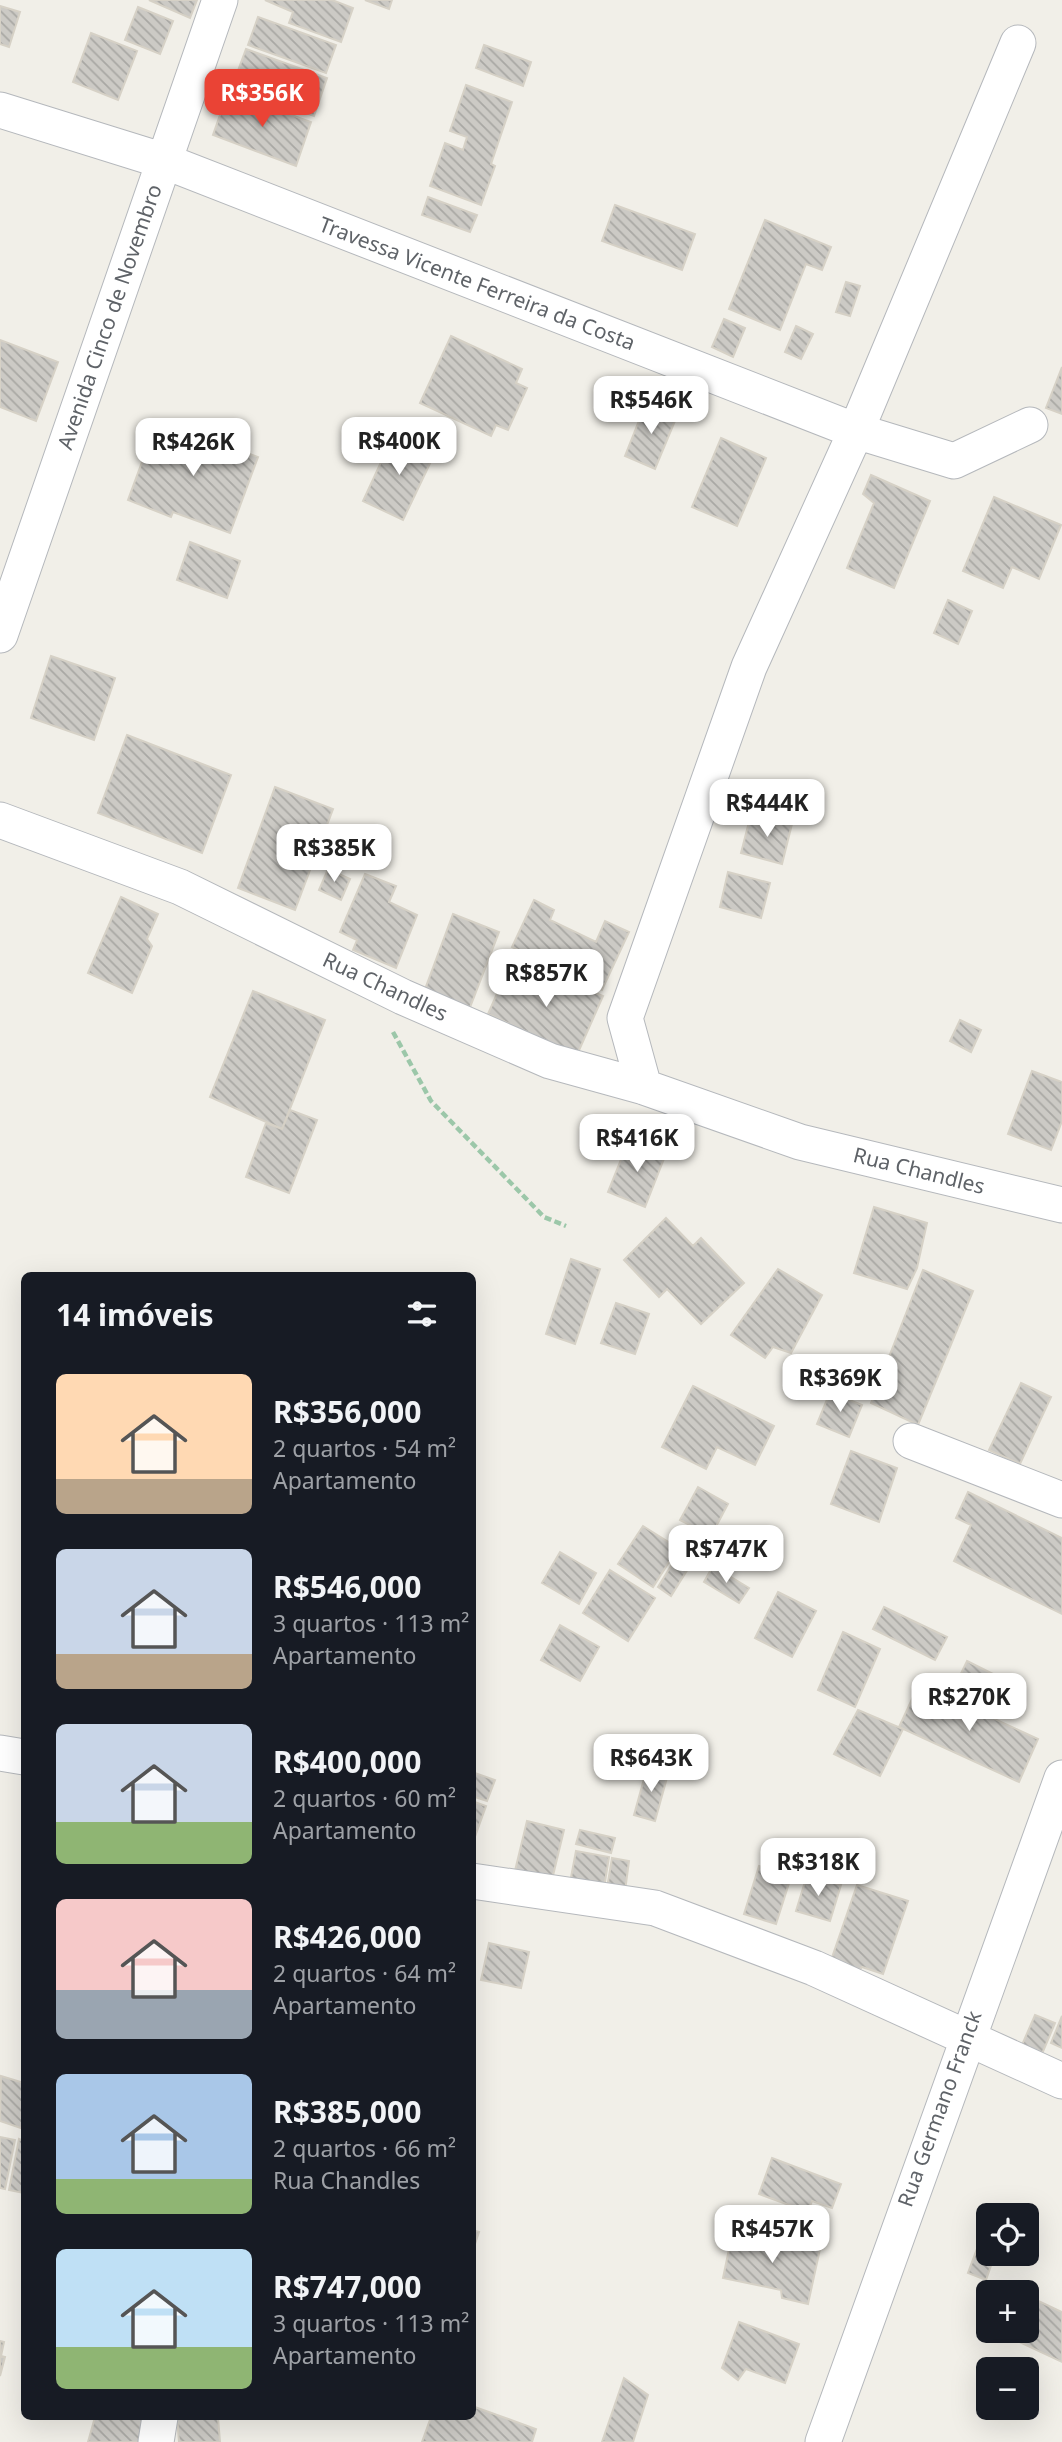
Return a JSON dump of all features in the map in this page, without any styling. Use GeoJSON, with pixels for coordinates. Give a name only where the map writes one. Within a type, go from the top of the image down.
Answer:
{"type":"FeatureCollection","features":[{"type":"Feature","properties":{"kind":"street","name":"Avenida Cinco de Novembro"},"geometry":{"type":"LineString","coordinates":[[0,635],[220,0]]}},
{"type":"Feature","properties":{"kind":"street"},"geometry":{"type":"LineString","coordinates":[[644,1087],[625,1018],[749,667],[856,432],[1018,43]]}},
{"type":"Feature","properties":{"kind":"street","name":"Travessa Vicente Ferreira da Costa"},"geometry":{"type":"LineString","coordinates":[[0,110],[164,161],[856,432],[954,461],[1030,425]]}},
{"type":"Feature","properties":{"kind":"street","name":"Rua Chandles"},"geometry":{"type":"LineString","coordinates":[[0,820],[180,887],[403,997],[550,1061],[644,1087],[800,1142],[1062,1205]]}},
{"type":"Feature","properties":{"kind":"street"},"geometry":{"type":"LineString","coordinates":[[911,1441],[1062,1500]]}},
{"type":"Feature","properties":{"kind":"street"},"geometry":{"type":"LineString","coordinates":[[0,1753],[21,1756]]}},
{"type":"Feature","properties":{"kind":"street","name":"Rua Germano Franck"},"geometry":{"type":"LineString","coordinates":[[822,2442],[1062,1778]]}},
{"type":"Feature","properties":{"kind":"street"},"geometry":{"type":"LineString","coordinates":[[476,1882],[655,1908],[814,1968],[1062,2081]]}},
{"type":"Feature","properties":{"kind":"street"},"geometry":{"type":"LineString","coordinates":[[156,2442],[160,2420]]}},
{"type":"Feature","properties":{"kind":"path"},"geometry":{"type":"LineString","coordinates":[[403,997],[392,1034],[431,1101],[544,1217],[566,1226]]}},
{"type":"Feature","properties":{"kind":"building"},"geometry":{"type":"Polygon","coordinates":[[[149,0],[197,0],[190,18],[149,0]]]}},
{"type":"Feature","properties":{"kind":"building"},"geometry":{"type":"Polygon","coordinates":[[[265,0],[332,0],[353,8],[341,42],[289,23],[293,12],[265,0]]]}},
{"type":"Feature","properties":{"kind":"building"},"geometry":{"type":"Polygon","coordinates":[[[365,0],[392,0],[389,9],[365,0]]]}},
{"type":"Feature","properties":{"kind":"building"},"geometry":{"type":"Polygon","coordinates":[[[0,6],[20,12],[9,47],[0,44],[0,6]]]}},
{"type":"Feature","properties":{"kind":"building"},"geometry":{"type":"Polygon","coordinates":[[[138,7],[173,21],[160,54],[125,40],[138,7]]]}},
{"type":"Feature","properties":{"kind":"building"},"geometry":{"type":"Polygon","coordinates":[[[258,17],[336,45],[326,73],[248,45],[258,17]]]}},
{"type":"Feature","properties":{"kind":"building"},"geometry":{"type":"Polygon","coordinates":[[[91,33],[137,51],[118,100],[73,82],[91,33]]]}},
{"type":"Feature","properties":{"kind":"building"},"geometry":{"type":"Polygon","coordinates":[[[484,45],[531,62],[523,86],[476,68],[484,45]]]}},
{"type":"Feature","properties":{"kind":"building"},"geometry":{"type":"Polygon","coordinates":[[[246,49],[327,78],[314,116],[232,87],[246,49]]]}},
{"type":"Feature","properties":{"kind":"building"},"geometry":{"type":"Polygon","coordinates":[[[466,85],[512,102],[491,164],[495,166],[481,205],[430,186],[445,143],[463,150],[467,137],[450,131],[466,85]]]}},
{"type":"Feature","properties":{"kind":"building"},"geometry":{"type":"Polygon","coordinates":[[[228,92],[311,122],[296,166],[213,135],[228,92]]]}},
{"type":"Feature","properties":{"kind":"building"},"geometry":{"type":"Polygon","coordinates":[[[428,197],[477,215],[470,232],[422,215],[428,197]]]}},
{"type":"Feature","properties":{"kind":"building"},"geometry":{"type":"Polygon","coordinates":[[[615,205],[695,234],[682,270],[602,241],[615,205]]]}},
{"type":"Feature","properties":{"kind":"building"},"geometry":{"type":"Polygon","coordinates":[[[765,220],[831,247],[822,270],[806,264],[780,330],[729,309],[765,220]]]}},
{"type":"Feature","properties":{"kind":"building"},"geometry":{"type":"Polygon","coordinates":[[[846,282],[860,286],[850,316],[836,312],[846,282]]]}},
{"type":"Feature","properties":{"kind":"building"},"geometry":{"type":"Polygon","coordinates":[[[724,319],[745,328],[733,357],[712,347],[724,319]]]}},
{"type":"Feature","properties":{"kind":"building"},"geometry":{"type":"Polygon","coordinates":[[[796,326],[813,334],[801,359],[785,352],[796,326]]]}},
{"type":"Feature","properties":{"kind":"building"},"geometry":{"type":"Polygon","coordinates":[[[451,336],[522,369],[516,383],[527,388],[508,430],[496,425],[491,436],[420,403],[451,336]]]}},
{"type":"Feature","properties":{"kind":"building"},"geometry":{"type":"Polygon","coordinates":[[[0,340],[58,362],[36,421],[0,407],[0,340]]]}},
{"type":"Feature","properties":{"kind":"building"},"geometry":{"type":"Polygon","coordinates":[[[1062,367],[1062,414],[1046,408],[1062,367]]]}},
{"type":"Feature","properties":{"kind":"building"},"geometry":{"type":"Polygon","coordinates":[[[646,403],[677,416],[655,469],[625,456],[646,403]]]}},
{"type":"Feature","properties":{"kind":"building"},"geometry":{"type":"Polygon","coordinates":[[[167,424],[258,457],[230,533],[173,512],[171,517],[128,500],[152,435],[162,438],[167,424]]]}},
{"type":"Feature","properties":{"kind":"building"},"geometry":{"type":"Polygon","coordinates":[[[394,434],[435,453],[403,520],[363,501],[394,434]]]}},
{"type":"Feature","properties":{"kind":"building"},"geometry":{"type":"Polygon","coordinates":[[[721,438],[766,458],[737,526],[692,507],[721,438]]]}},
{"type":"Feature","properties":{"kind":"building"},"geometry":{"type":"Polygon","coordinates":[[[871,475],[930,501],[894,588],[847,568],[874,503],[863,494],[871,475]]]}},
{"type":"Feature","properties":{"kind":"building"},"geometry":{"type":"Polygon","coordinates":[[[994,497],[1061,525],[1039,579],[1012,567],[1003,588],[963,571],[994,497]]]}},
{"type":"Feature","properties":{"kind":"building"},"geometry":{"type":"Polygon","coordinates":[[[190,542],[240,561],[227,598],[177,580],[190,542]]]}},
{"type":"Feature","properties":{"kind":"building"},"geometry":{"type":"Polygon","coordinates":[[[948,600],[972,611],[958,644],[934,633],[948,600]]]}},
{"type":"Feature","properties":{"kind":"building"},"geometry":{"type":"Polygon","coordinates":[[[51,656],[115,678],[94,740],[31,718],[51,656]]]}},
{"type":"Feature","properties":{"kind":"building"},"geometry":{"type":"Polygon","coordinates":[[[127,735],[231,775],[202,853],[98,813],[127,735]]]}},
{"type":"Feature","properties":{"kind":"building"},"geometry":{"type":"Polygon","coordinates":[[[275,787],[333,809],[295,910],[238,888],[275,787]]]}},
{"type":"Feature","properties":{"kind":"building"},"geometry":{"type":"Polygon","coordinates":[[[751,814],[792,824],[782,864],[741,853],[751,814]]]}},
{"type":"Feature","properties":{"kind":"building"},"geometry":{"type":"Polygon","coordinates":[[[328,869],[350,879],[341,900],[319,890],[328,869]]]}},
{"type":"Feature","properties":{"kind":"building"},"geometry":{"type":"Polygon","coordinates":[[[728,872],[770,883],[761,918],[720,907],[728,872]]]}},
{"type":"Feature","properties":{"kind":"building"},"geometry":{"type":"Polygon","coordinates":[[[365,874],[396,886],[389,902],[417,915],[396,968],[353,950],[357,940],[340,932],[365,874]]]}},
{"type":"Feature","properties":{"kind":"building"},"geometry":{"type":"Polygon","coordinates":[[[121,897],[158,914],[147,939],[152,946],[132,993],[88,973],[121,897]]]}},
{"type":"Feature","properties":{"kind":"building"},"geometry":{"type":"Polygon","coordinates":[[[534,900],[554,910],[550,920],[596,942],[605,921],[629,932],[602,990],[512,947],[534,900]]]}},
{"type":"Feature","properties":{"kind":"building"},"geometry":{"type":"Polygon","coordinates":[[[453,914],[499,932],[469,1010],[424,992],[453,914]]]}},
{"type":"Feature","properties":{"kind":"building"},"geometry":{"type":"Polygon","coordinates":[[[510,964],[574,993],[577,985],[603,996],[577,1055],[488,1014],[510,964]]]}},
{"type":"Feature","properties":{"kind":"building"},"geometry":{"type":"Polygon","coordinates":[[[253,991],[325,1020],[282,1129],[210,1097],[253,991]]]}},
{"type":"Feature","properties":{"kind":"building"},"geometry":{"type":"Polygon","coordinates":[[[960,1020],[981,1030],[971,1052],[950,1041],[960,1020]]]}},
{"type":"Feature","properties":{"kind":"building"},"geometry":{"type":"Polygon","coordinates":[[[1032,1071],[1062,1082],[1062,1121],[1051,1150],[1008,1134],[1032,1071]]]}},
{"type":"Feature","properties":{"kind":"building"},"geometry":{"type":"Polygon","coordinates":[[[290,1110],[317,1120],[289,1193],[246,1177],[266,1123],[282,1129],[290,1110]]]}},
{"type":"Feature","properties":{"kind":"building"},"geometry":{"type":"Polygon","coordinates":[[[628,1142],[665,1156],[645,1207],[608,1192],[628,1142]]]}},
{"type":"Feature","properties":{"kind":"building"},"geometry":{"type":"Polygon","coordinates":[[[874,1207],[927,1223],[917,1268],[907,1289],[854,1273],[874,1207]]]}},
{"type":"Feature","properties":{"kind":"building"},"geometry":{"type":"Polygon","coordinates":[[[666,1218],[693,1246],[701,1238],[744,1283],[701,1324],[667,1289],[659,1297],[624,1260],[666,1218]]]}},
{"type":"Feature","properties":{"kind":"building"},"geometry":{"type":"Polygon","coordinates":[[[571,1259],[600,1269],[575,1344],[546,1334],[571,1259]]]}},
{"type":"Feature","properties":{"kind":"building"},"geometry":{"type":"Polygon","coordinates":[[[778,1269],[822,1295],[791,1353],[773,1347],[765,1358],[731,1335],[778,1269]]]}},
{"type":"Feature","properties":{"kind":"building"},"geometry":{"type":"Polygon","coordinates":[[[923,1270],[973,1291],[918,1425],[871,1403],[923,1270]]]}},
{"type":"Feature","properties":{"kind":"building"},"geometry":{"type":"Polygon","coordinates":[[[616,1303],[649,1314],[635,1354],[601,1343],[616,1303]]]}},
{"type":"Feature","properties":{"kind":"building"},"geometry":{"type":"Polygon","coordinates":[[[1021,1383],[1051,1397],[1020,1464],[989,1450],[1021,1383]]]}},
{"type":"Feature","properties":{"kind":"building"},"geometry":{"type":"Polygon","coordinates":[[[693,1386],[774,1426],[755,1465],[717,1447],[706,1469],[662,1447],[693,1386]]]}},
{"type":"Feature","properties":{"kind":"building"},"geometry":{"type":"Polygon","coordinates":[[[830,1392],[862,1405],[849,1437],[817,1424],[830,1392]]]}},
{"type":"Feature","properties":{"kind":"building"},"geometry":{"type":"Polygon","coordinates":[[[851,1451],[897,1468],[879,1522],[831,1504],[851,1451]]]}},
{"type":"Feature","properties":{"kind":"building"},"geometry":{"type":"Polygon","coordinates":[[[698,1487],[728,1504],[711,1536],[680,1520],[698,1487]]]}},
{"type":"Feature","properties":{"kind":"building"},"geometry":{"type":"Polygon","coordinates":[[[968,1492],[1062,1538],[1062,1614],[954,1561],[971,1525],[956,1518],[968,1492]]]}},
{"type":"Feature","properties":{"kind":"building"},"geometry":{"type":"Polygon","coordinates":[[[643,1526],[678,1548],[653,1587],[618,1564],[643,1526]]]}},
{"type":"Feature","properties":{"kind":"building"},"geometry":{"type":"Polygon","coordinates":[[[682,1548],[696,1556],[671,1596],[658,1587],[682,1548]]]}},
{"type":"Feature","properties":{"kind":"building"},"geometry":{"type":"Polygon","coordinates":[[[560,1552],[596,1573],[579,1604],[542,1583],[560,1552]]]}},
{"type":"Feature","properties":{"kind":"building"},"geometry":{"type":"Polygon","coordinates":[[[713,1566],[749,1588],[739,1603],[704,1582],[713,1566]]]}},
{"type":"Feature","properties":{"kind":"building"},"geometry":{"type":"Polygon","coordinates":[[[610,1570],[655,1598],[628,1641],[583,1613],[610,1570]]]}},
{"type":"Feature","properties":{"kind":"building"},"geometry":{"type":"Polygon","coordinates":[[[778,1592],[816,1611],[792,1657],[755,1638],[778,1592]]]}},
{"type":"Feature","properties":{"kind":"building"},"geometry":{"type":"Polygon","coordinates":[[[884,1607],[947,1637],[935,1660],[873,1629],[884,1607]]]}},
{"type":"Feature","properties":{"kind":"building"},"geometry":{"type":"Polygon","coordinates":[[[560,1625],[599,1647],[580,1681],[541,1660],[560,1625]]]}},
{"type":"Feature","properties":{"kind":"building"},"geometry":{"type":"Polygon","coordinates":[[[843,1632],[880,1649],[855,1707],[818,1690],[843,1632]]]}},
{"type":"Feature","properties":{"kind":"building"},"geometry":{"type":"Polygon","coordinates":[[[967,1661],[1009,1682],[994,1712],[952,1692],[967,1661]]]}},
{"type":"Feature","properties":{"kind":"building"},"geometry":{"type":"Polygon","coordinates":[[[919,1684],[1038,1739],[1019,1782],[899,1727],[919,1684]]]}},
{"type":"Feature","properties":{"kind":"building"},"geometry":{"type":"Polygon","coordinates":[[[858,1710],[903,1729],[880,1776],[834,1754],[858,1710]]]}},
{"type":"Feature","properties":{"kind":"building"},"geometry":{"type":"Polygon","coordinates":[[[647,1768],[668,1774],[655,1821],[634,1815],[647,1768]]]}},
{"type":"Feature","properties":{"kind":"building"},"geometry":{"type":"Polygon","coordinates":[[[476,1773],[495,1780],[487,1801],[476,1797],[476,1773]]]}},
{"type":"Feature","properties":{"kind":"building"},"geometry":{"type":"Polygon","coordinates":[[[476,1802],[486,1806],[476,1834],[476,1802]]]}},
{"type":"Feature","properties":{"kind":"building"},"geometry":{"type":"Polygon","coordinates":[[[527,1821],[564,1830],[550,1888],[513,1879],[527,1821]]]}},
{"type":"Feature","properties":{"kind":"building"},"geometry":{"type":"Polygon","coordinates":[[[580,1830],[615,1838],[611,1853],[576,1844],[580,1830]]]}},
{"type":"Feature","properties":{"kind":"building"},"geometry":{"type":"Polygon","coordinates":[[[576,1851],[609,1857],[603,1894],[569,1888],[576,1851]]]}},
{"type":"Feature","properties":{"kind":"building"},"geometry":{"type":"Polygon","coordinates":[[[612,1858],[629,1861],[625,1891],[607,1888],[612,1858]]]}},
{"type":"Feature","properties":{"kind":"building"},"geometry":{"type":"Polygon","coordinates":[[[759,1866],[791,1877],[776,1924],[744,1914],[759,1866]]]}},
{"type":"Feature","properties":{"kind":"building"},"geometry":{"type":"Polygon","coordinates":[[[807,1875],[841,1885],[830,1921],[796,1911],[807,1875]]]}},
{"type":"Feature","properties":{"kind":"building"},"geometry":{"type":"Polygon","coordinates":[[[857,1885],[908,1901],[883,1974],[862,1967],[853,1977],[828,1969],[857,1885]]]}},
{"type":"Feature","properties":{"kind":"building"},"geometry":{"type":"Polygon","coordinates":[[[489,1943],[529,1952],[521,1988],[481,1980],[489,1943]]]}},
{"type":"Feature","properties":{"kind":"building"},"geometry":{"type":"Polygon","coordinates":[[[1035,2015],[1055,2023],[1042,2054],[1022,2045],[1035,2015]]]}},
{"type":"Feature","properties":{"kind":"building"},"geometry":{"type":"Polygon","coordinates":[[[1062,2016],[1062,2048],[1051,2043],[1062,2016]]]}},
{"type":"Feature","properties":{"kind":"building"},"geometry":{"type":"Polygon","coordinates":[[[1,2076],[21,2082],[21,2128],[0,2121],[1,2076]]]}},
{"type":"Feature","properties":{"kind":"building"},"geometry":{"type":"Polygon","coordinates":[[[0,2137],[15,2140],[5,2189],[0,2188],[0,2137]]]}},
{"type":"Feature","properties":{"kind":"building"},"geometry":{"type":"Polygon","coordinates":[[[19,2139],[21,2192],[9,2190],[19,2139]]]}},
{"type":"Feature","properties":{"kind":"building"},"geometry":{"type":"Polygon","coordinates":[[[772,2158],[841,2184],[832,2208],[812,2201],[808,2212],[759,2194],[772,2158]]]}},
{"type":"Feature","properties":{"kind":"building"},"geometry":{"type":"Polygon","coordinates":[[[733,2230],[820,2249],[808,2304],[782,2298],[781,2290],[723,2278],[733,2230]]]}},
{"type":"Feature","properties":{"kind":"building"},"geometry":{"type":"Polygon","coordinates":[[[976,2251],[976,2266],[991,2266],[986,2280],[968,2273],[976,2251]]]}},
{"type":"Feature","properties":{"kind":"building"},"geometry":{"type":"Polygon","coordinates":[[[1039,2301],[1062,2312],[1062,2362],[1022,2343],[1039,2343],[1039,2301]]]}},
{"type":"Feature","properties":{"kind":"building"},"geometry":{"type":"Polygon","coordinates":[[[739,2322],[799,2344],[785,2383],[746,2369],[738,2380],[722,2368],[739,2322]]]}},
{"type":"Feature","properties":{"kind":"building"},"geometry":{"type":"Polygon","coordinates":[[[0,2341],[4,2342],[1,2356],[5,2357],[0,2376],[0,2341]]]}},
{"type":"Feature","properties":{"kind":"building"},"geometry":{"type":"Polygon","coordinates":[[[624,2378],[648,2395],[633,2442],[602,2442],[624,2378]]]}},
{"type":"Feature","properties":{"kind":"building"},"geometry":{"type":"Polygon","coordinates":[[[476,2407],[536,2429],[532,2442],[422,2442],[430,2420],[476,2420],[476,2407]]]}},
{"type":"Feature","properties":{"kind":"building"},"geometry":{"type":"Polygon","coordinates":[[[94,2420],[144,2420],[147,2442],[88,2442],[94,2420]]]}},
{"type":"Feature","properties":{"kind":"building"},"geometry":{"type":"Polygon","coordinates":[[[177,2420],[218,2420],[220,2442],[179,2442],[177,2420]]]}}]}
